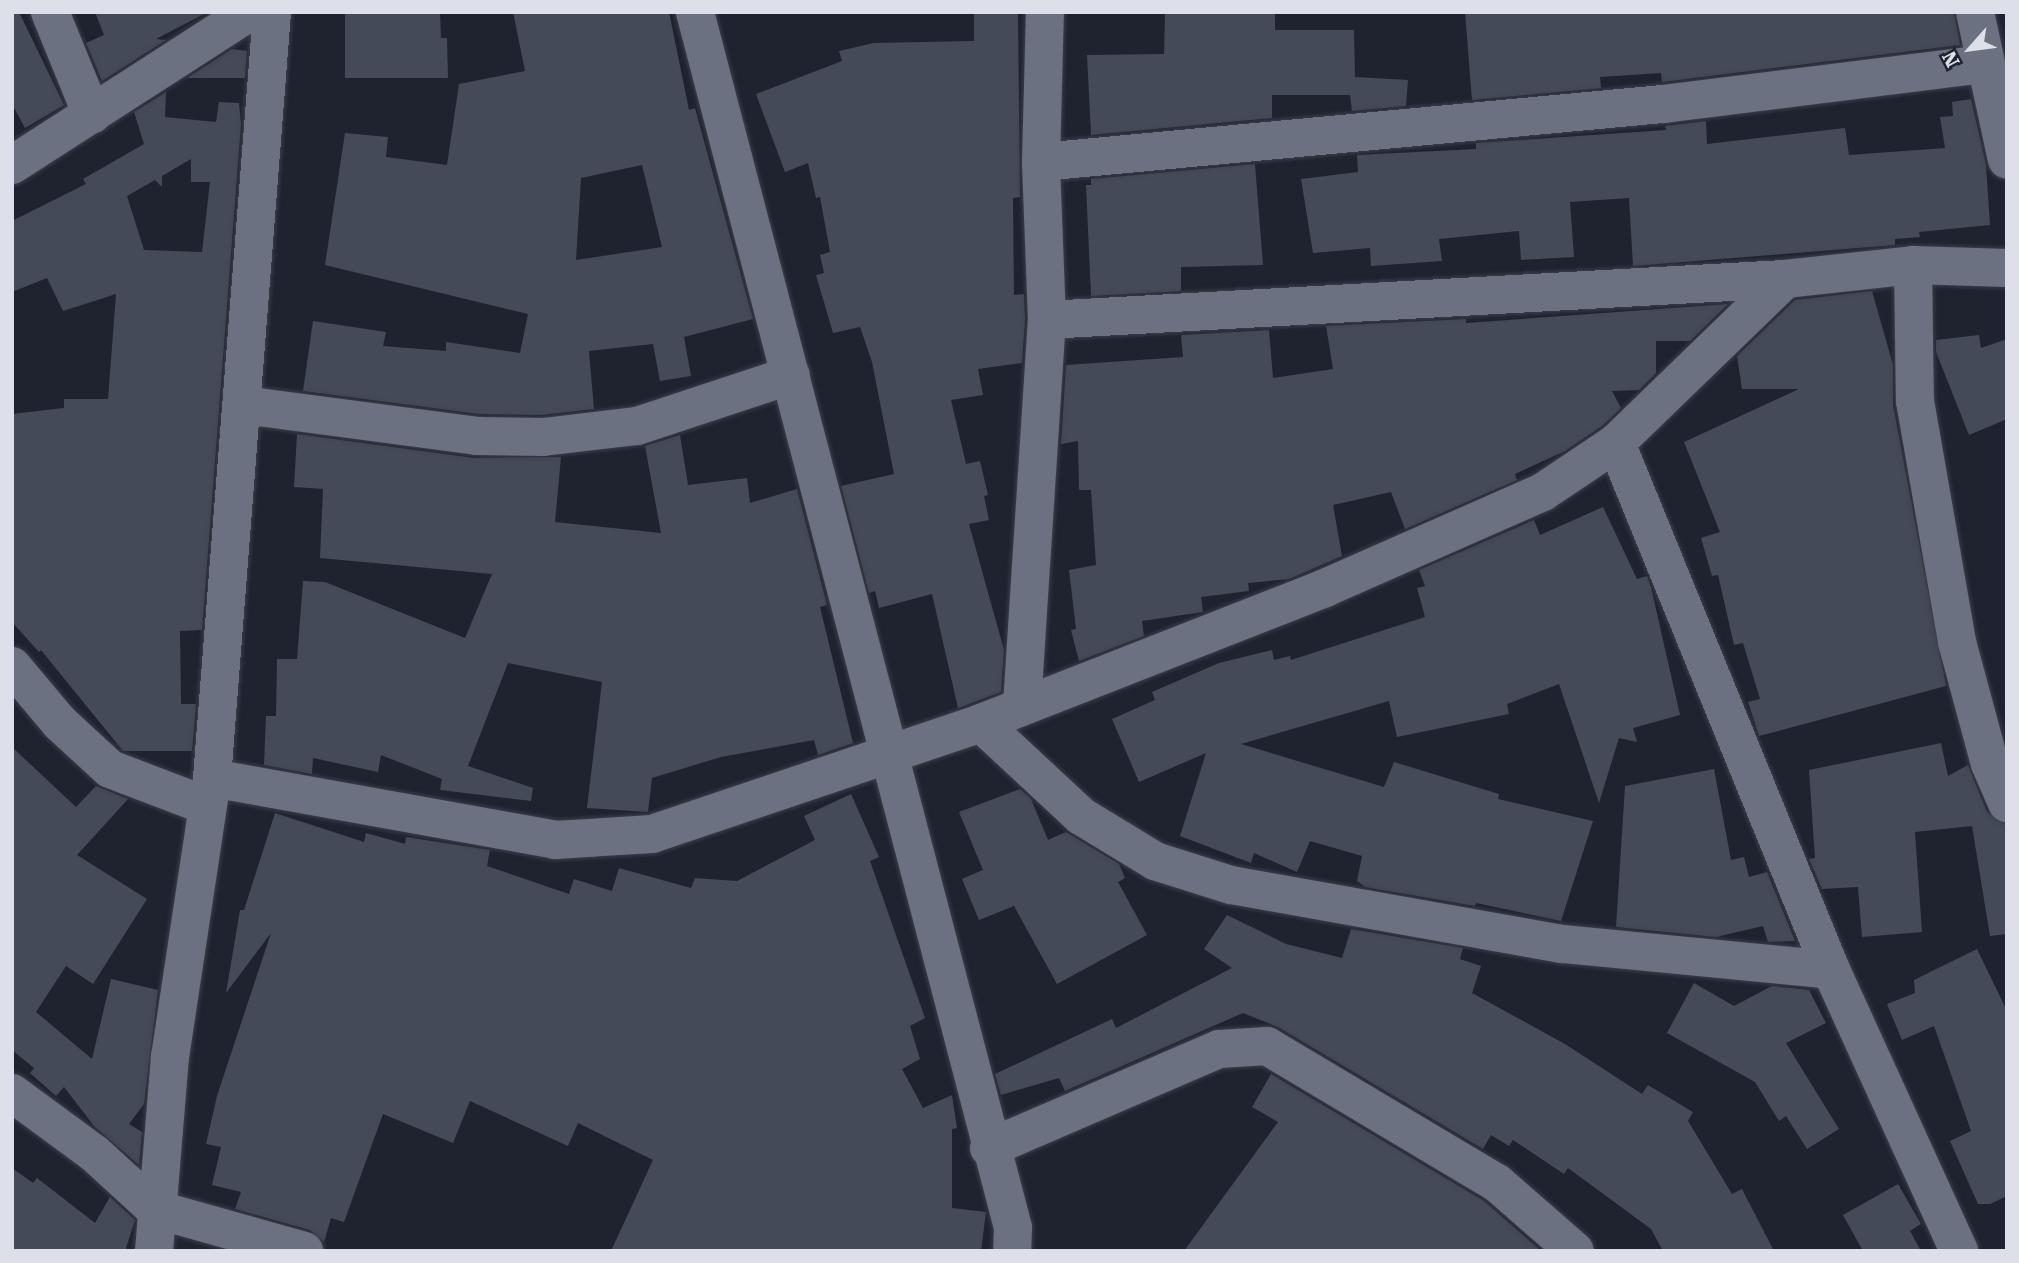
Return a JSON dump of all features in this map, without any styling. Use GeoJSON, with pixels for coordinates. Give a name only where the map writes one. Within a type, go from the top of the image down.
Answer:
{"type":"FeatureCollection","features":[{"type":"Feature","properties":{"kind":"street"},"geometry":{"type":"LineString","coordinates":[[50,12],[92,115]]}},
{"type":"Feature","properties":{"kind":"street"},"geometry":{"type":"LineString","coordinates":[[12,165],[249,12]]}},
{"type":"Feature","properties":{"kind":"street"},"geometry":{"type":"LineString","coordinates":[[154,1251],[155,1209],[170,1057],[210,792],[243,405],[272,12]]}},
{"type":"Feature","properties":{"kind":"street"},"geometry":{"type":"LineString","coordinates":[[695,12],[989,1148],[1013,1228],[1012,1251]]}},
{"type":"Feature","properties":{"kind":"street"},"geometry":{"type":"LineString","coordinates":[[1022,705],[1047,320],[1041,162],[1045,12]]}},
{"type":"Feature","properties":{"kind":"street"},"geometry":{"type":"LineString","coordinates":[[1975,12],[2007,160]]}},
{"type":"Feature","properties":{"kind":"street"},"geometry":{"type":"LineString","coordinates":[[1041,162],[1663,104],[1986,64]]}},
{"type":"Feature","properties":{"kind":"street"},"geometry":{"type":"LineString","coordinates":[[1047,320],[1785,279],[1913,265],[2007,268]]}},
{"type":"Feature","properties":{"kind":"street"},"geometry":{"type":"LineString","coordinates":[[1913,265],[1917,415],[1957,642],[1990,764],[2007,803]]}},
{"type":"Feature","properties":{"kind":"street"},"geometry":{"type":"LineString","coordinates":[[12,666],[60,723],[110,769],[210,792],[555,840],[652,834],[887,752],[981,723],[1325,588],[1543,492],[1616,443],[1785,279]]}},
{"type":"Feature","properties":{"kind":"street"},"geometry":{"type":"LineString","coordinates":[[243,405],[477,436],[543,436],[638,426],[791,375]]}},
{"type":"Feature","properties":{"kind":"street"},"geometry":{"type":"LineString","coordinates":[[1616,443],[1831,970],[1959,1251]]}},
{"type":"Feature","properties":{"kind":"street"},"geometry":{"type":"LineString","coordinates":[[981,723],[1081,816],[1155,861],[1231,885],[1563,944],[1831,970]]}},
{"type":"Feature","properties":{"kind":"street"},"geometry":{"type":"LineString","coordinates":[[989,1148],[1219,1049],[1267,1046],[1497,1184],[1575,1251]]}},
{"type":"Feature","properties":{"kind":"street"},"geometry":{"type":"LineString","coordinates":[[12,1093],[95,1154],[155,1209],[304,1251]]}},
{"type":"Feature","properties":{"kind":"building"},"geometry":{"type":"Polygon","coordinates":[[[12,12],[19,12],[64,105],[25,128],[12,104],[12,12]]]}},
{"type":"Feature","properties":{"kind":"building"},"geometry":{"type":"Polygon","coordinates":[[[95,12],[208,12],[156,39],[166,40],[102,81],[86,43],[104,35],[95,12]]]}},
{"type":"Feature","properties":{"kind":"building"},"geometry":{"type":"Polygon","coordinates":[[[345,12],[440,12],[441,38],[447,38],[448,78],[345,78],[345,12]]]}},
{"type":"Feature","properties":{"kind":"building"},"geometry":{"type":"Polygon","coordinates":[[[513,12],[669,12],[689,110],[695,108],[753,319],[684,337],[691,376],[660,381],[653,344],[589,351],[594,409],[542,415],[479,414],[303,391],[313,321],[386,332],[383,346],[446,351],[446,342],[520,353],[528,314],[325,265],[345,133],[388,137],[386,157],[447,165],[459,84],[525,71],[513,12]],[[642,165],[581,178],[576,260],[662,247],[642,165]]]}},
{"type":"Feature","properties":{"kind":"building"},"geometry":{"type":"Polygon","coordinates":[[[974,12],[1018,12],[1020,197],[1013,198],[1014,295],[1024,294],[1025,320],[1022,363],[978,369],[983,395],[951,400],[966,464],[980,461],[988,495],[984,496],[989,520],[969,524],[1004,650],[1001,692],[958,708],[932,594],[879,608],[875,591],[869,593],[841,486],[894,474],[872,362],[860,327],[833,333],[816,275],[824,273],[820,255],[830,252],[820,197],[816,198],[808,163],[785,172],[756,94],[842,61],[839,51],[874,43],[974,41],[974,12]]]}},
{"type":"Feature","properties":{"kind":"building"},"geometry":{"type":"Polygon","coordinates":[[[1165,12],[1275,12],[1275,30],[1354,30],[1355,77],[1408,80],[1406,106],[1352,111],[1350,95],[1272,95],[1272,118],[1091,135],[1087,55],[1164,54],[1165,12]]]}},
{"type":"Feature","properties":{"kind":"building"},"geometry":{"type":"Polygon","coordinates":[[[1465,12],[1954,12],[1960,45],[1662,82],[1661,73],[1600,77],[1601,88],[1472,100],[1465,12]]]}},
{"type":"Feature","properties":{"kind":"building"},"geometry":{"type":"Polygon","coordinates":[[[232,49],[247,51],[245,78],[187,78],[232,49]]]}},
{"type":"Feature","properties":{"kind":"building"},"geometry":{"type":"Polygon","coordinates":[[[166,92],[165,117],[216,122],[219,102],[239,103],[241,124],[202,630],[180,631],[181,704],[196,704],[192,751],[123,751],[41,650],[39,652],[12,622],[12,414],[64,408],[64,399],[108,399],[116,294],[63,311],[47,278],[12,292],[12,221],[86,184],[83,179],[144,144],[134,112],[166,92]],[[191,159],[162,176],[162,187],[155,180],[127,196],[144,250],[202,252],[210,182],[191,182],[191,159]]]}},
{"type":"Feature","properties":{"kind":"building"},"geometry":{"type":"Polygon","coordinates":[[[1971,99],[1986,165],[1990,225],[1919,232],[1920,237],[1895,239],[1895,245],[1633,266],[1629,198],[1570,202],[1574,257],[1521,260],[1519,231],[1439,239],[1442,261],[1371,266],[1370,248],[1313,253],[1301,179],[1358,172],[1357,155],[1476,149],[1476,143],[1666,130],[1665,126],[1706,121],[1707,144],[1845,128],[1849,155],[1945,148],[1940,117],[1953,116],[1952,102],[1971,99]]]}},
{"type":"Feature","properties":{"kind":"building"},"geometry":{"type":"Polygon","coordinates":[[[1255,164],[1263,265],[1181,267],[1181,291],[1091,296],[1086,185],[1091,185],[1091,179],[1255,164]]]}},
{"type":"Feature","properties":{"kind":"building"},"geometry":{"type":"Polygon","coordinates":[[[1872,291],[1893,365],[1893,405],[1946,686],[1759,736],[1748,702],[1760,699],[1743,643],[1734,645],[1718,575],[1712,576],[1701,538],[1720,532],[1684,442],[1799,389],[1742,389],[1737,356],[1795,300],[1872,291]]]}},
{"type":"Feature","properties":{"kind":"building"},"geometry":{"type":"Polygon","coordinates":[[[1728,304],[1690,341],[1656,341],[1656,373],[1639,390],[1612,391],[1621,408],[1602,426],[1565,451],[1515,474],[1517,480],[1405,529],[1391,492],[1333,505],[1342,556],[1289,579],[1248,583],[1249,591],[1201,597],[1203,612],[1142,621],[1144,636],[1079,661],[1071,630],[1076,629],[1069,570],[1096,565],[1091,490],[1079,490],[1078,441],[1061,444],[1066,365],[1183,357],[1181,335],[1269,330],[1273,378],[1333,369],[1326,326],[1466,319],[1466,323],[1728,304]]]}},
{"type":"Feature","properties":{"kind":"building"},"geometry":{"type":"Polygon","coordinates":[[[1979,335],[1981,348],[2007,339],[2007,419],[1969,435],[1936,352],[1936,340],[1979,335]]]}},
{"type":"Feature","properties":{"kind":"building"},"geometry":{"type":"Polygon","coordinates":[[[297,434],[474,458],[561,457],[555,522],[661,533],[645,446],[680,435],[688,485],[747,478],[750,503],[797,489],[827,605],[820,607],[853,743],[818,755],[814,740],[721,757],[652,778],[648,812],[587,808],[602,682],[508,663],[468,766],[533,788],[531,801],[440,790],[442,779],[381,755],[378,772],[313,758],[312,774],[264,765],[266,716],[276,716],[277,659],[297,659],[303,581],[325,582],[465,638],[492,574],[320,558],[323,489],[294,487],[297,434]]]}},
{"type":"Feature","properties":{"kind":"building"},"geometry":{"type":"Polygon","coordinates":[[[1603,507],[1637,579],[1647,576],[1680,715],[1633,728],[1637,742],[1619,738],[1599,803],[1559,684],[1507,704],[1509,714],[1397,737],[1389,701],[1241,744],[1384,787],[1394,762],[1499,794],[1498,799],[1593,821],[1561,921],[1476,903],[1475,906],[1365,887],[1357,881],[1362,856],[1310,841],[1297,872],[1254,853],[1251,863],[1180,836],[1206,753],[1139,782],[1112,719],[1155,700],[1152,692],[1219,663],[1272,650],[1274,660],[1290,656],[1291,660],[1425,617],[1417,588],[1425,586],[1419,570],[1534,520],[1540,535],[1603,507]]]}},
{"type":"Feature","properties":{"kind":"building"},"geometry":{"type":"Polygon","coordinates":[[[1941,743],[1948,776],[1968,765],[1987,812],[2007,824],[2007,934],[1990,936],[1972,826],[1915,832],[1922,932],[1862,937],[1858,887],[1822,889],[1809,859],[1815,858],[1809,770],[1941,743]]]}},
{"type":"Feature","properties":{"kind":"building"},"geometry":{"type":"Polygon","coordinates":[[[12,747],[76,807],[96,786],[128,799],[77,855],[147,899],[93,984],[66,966],[36,1012],[92,1059],[111,979],[158,990],[144,1104],[129,1124],[142,1132],[139,1165],[94,1126],[64,1087],[56,1096],[30,1073],[34,1068],[12,1050],[12,747]]]}},
{"type":"Feature","properties":{"kind":"building"},"geometry":{"type":"Polygon","coordinates":[[[1714,769],[1731,860],[1744,857],[1749,877],[1767,872],[1795,941],[1768,942],[1763,926],[1716,937],[1616,927],[1625,786],[1714,769]]]}},
{"type":"Feature","properties":{"kind":"building"},"geometry":{"type":"Polygon","coordinates":[[[1020,789],[1031,799],[1048,840],[1066,832],[1119,864],[1125,878],[1118,882],[1147,935],[1057,984],[1014,906],[979,920],[962,879],[983,870],[959,812],[1020,789]]]}},
{"type":"Feature","properties":{"kind":"building"},"geometry":{"type":"Polygon","coordinates":[[[851,794],[879,857],[870,861],[925,1018],[910,1026],[920,1059],[902,1069],[923,1108],[952,1095],[957,1128],[952,1129],[952,1208],[986,1212],[981,1251],[611,1251],[653,1160],[578,1123],[568,1146],[470,1101],[453,1143],[383,1114],[344,1222],[331,1218],[324,1242],[310,1230],[235,1209],[241,1192],[212,1185],[221,1147],[206,1144],[217,1096],[271,933],[226,993],[240,910],[244,910],[275,813],[364,842],[366,833],[405,844],[406,837],[490,850],[487,866],[569,894],[574,879],[612,891],[619,868],[691,888],[695,878],[737,881],[815,840],[804,816],[851,794]]]}},
{"type":"Feature","properties":{"kind":"building"},"geometry":{"type":"Polygon","coordinates":[[[1227,915],[1286,944],[1342,958],[1351,929],[1463,948],[1460,959],[1481,966],[1472,993],[1565,1044],[1642,1094],[1648,1085],[1693,1112],[1688,1121],[1732,1194],[1742,1189],[1774,1251],[1663,1251],[1651,1229],[1568,1168],[1564,1174],[1513,1140],[1509,1146],[1491,1135],[1483,1149],[1278,1027],[1243,1013],[1065,1091],[1059,1078],[1001,1095],[995,1074],[1112,1019],[1116,1028],[1232,968],[1204,949],[1227,915]]]}},
{"type":"Feature","properties":{"kind":"building"},"geometry":{"type":"Polygon","coordinates":[[[1977,949],[2007,1011],[2007,1196],[1990,1204],[1978,1204],[1950,1141],[1971,1131],[1934,1026],[1902,1040],[1887,1004],[1915,993],[1914,980],[1977,949]]]}},
{"type":"Feature","properties":{"kind":"building"},"geometry":{"type":"Polygon","coordinates":[[[1694,983],[1734,1006],[1772,986],[1809,990],[1826,1023],[1786,1043],[1839,1129],[1807,1149],[1786,1116],[1779,1121],[1755,1082],[1667,1033],[1694,983]]]}},
{"type":"Feature","properties":{"kind":"building"},"geometry":{"type":"Polygon","coordinates":[[[1271,1074],[1484,1201],[1541,1251],[1184,1251],[1278,1122],[1252,1107],[1271,1074]]]}},
{"type":"Feature","properties":{"kind":"building"},"geometry":{"type":"Polygon","coordinates":[[[12,1168],[33,1183],[37,1178],[95,1223],[110,1197],[135,1220],[126,1248],[130,1251],[12,1251],[12,1168]]]}},
{"type":"Feature","properties":{"kind":"building"},"geometry":{"type":"Polygon","coordinates":[[[1898,1184],[1921,1224],[1910,1231],[1921,1251],[1863,1251],[1843,1215],[1898,1184]]]}}]}
